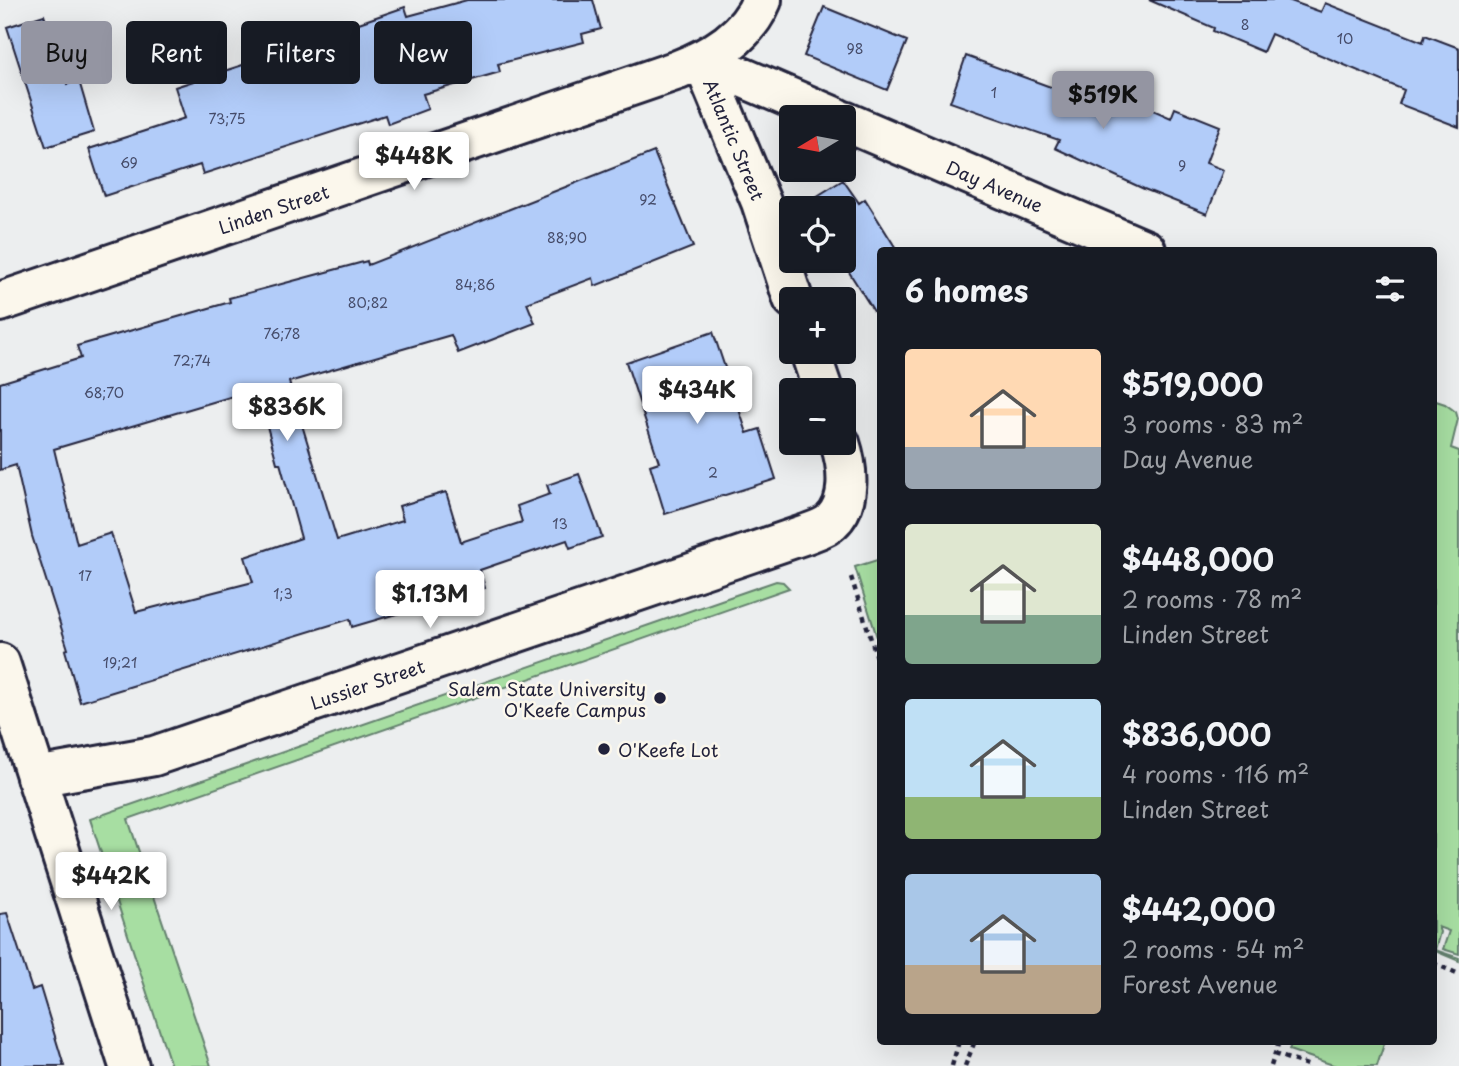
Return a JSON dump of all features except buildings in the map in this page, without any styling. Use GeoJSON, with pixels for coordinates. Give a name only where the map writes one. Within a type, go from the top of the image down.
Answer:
{"type":"FeatureCollection","features":[{"type":"Feature","properties":{"kind":"street","name":"Linden Street"},"geometry":{"type":"LineString","coordinates":[[0,302],[627,89],[702,60],[734,40],[757,12],[762,0]]}},
{"type":"Feature","properties":{"kind":"street"},"geometry":{"type":"LineString","coordinates":[[702,60],[807,105]]}},
{"type":"Feature","properties":{"kind":"street","name":"Atlantic Street"},"geometry":{"type":"LineString","coordinates":[[702,60],[761,202],[789,287]]}},
{"type":"Feature","properties":{"kind":"street","name":"Day Avenue"},"geometry":{"type":"LineString","coordinates":[[856,126],[1139,247]]}},
{"type":"Feature","properties":{"kind":"street","name":"Lussier Street"},"geometry":{"type":"LineString","coordinates":[[36,776],[154,756],[806,534],[831,523],[843,505],[847,483],[844,455]]}},
{"type":"Feature","properties":{"kind":"street"},"geometry":{"type":"LineString","coordinates":[[0,663],[129,1066]]}},
{"type":"Feature","properties":{"kind":"path"},"geometry":{"type":"LineString","coordinates":[[851,577],[877,658]]}},
{"type":"Feature","properties":{"kind":"path"},"geometry":{"type":"LineString","coordinates":[[1437,965],[1459,974]]}},
{"type":"Feature","properties":{"kind":"path"},"geometry":{"type":"LineString","coordinates":[[951,1066],[958,1045]]}},
{"type":"Feature","properties":{"kind":"path"},"geometry":{"type":"LineString","coordinates":[[965,1066],[973,1045]]}},
{"type":"Feature","properties":{"kind":"path"},"geometry":{"type":"LineString","coordinates":[[1270,1066],[1277,1045]]}},
{"type":"Feature","properties":{"kind":"path"},"geometry":{"type":"LineString","coordinates":[[1274,1054],[1310,1066]]}},
{"type":"Feature","properties":{"kind":"green space"},"geometry":{"type":"Polygon","coordinates":[[[1437,401],[1456,412],[1458,419],[1451,448],[1459,451],[1459,954],[1443,949],[1449,931],[1438,927],[1440,932],[1437,943],[1437,401]]]}},
{"type":"Feature","properties":{"kind":"green space"},"geometry":{"type":"Polygon","coordinates":[[[877,560],[877,637],[855,567],[877,560]]]}},
{"type":"Feature","properties":{"kind":"green space"},"geometry":{"type":"Polygon","coordinates":[[[776,581],[783,582],[789,588],[128,819],[211,1066],[171,1066],[90,819],[776,581]]]}},
{"type":"Feature","properties":{"kind":"green space"},"geometry":{"type":"Polygon","coordinates":[[[1437,951],[1459,958],[1459,961],[1437,952],[1437,951]]]}},
{"type":"Feature","properties":{"kind":"green space"},"geometry":{"type":"Polygon","coordinates":[[[1291,1045],[1384,1045],[1377,1066],[1336,1066],[1289,1050],[1291,1045]]]}},
{"type":"Feature","properties":{"kind":"place","name":"Salem State University O'Keefe Campus"},"geometry":{"type":"Point","coordinates":[660,698]}},
{"type":"Feature","properties":{"kind":"place","name":"O'Keefe Lot"},"geometry":{"type":"Point","coordinates":[604,749]}}]}
